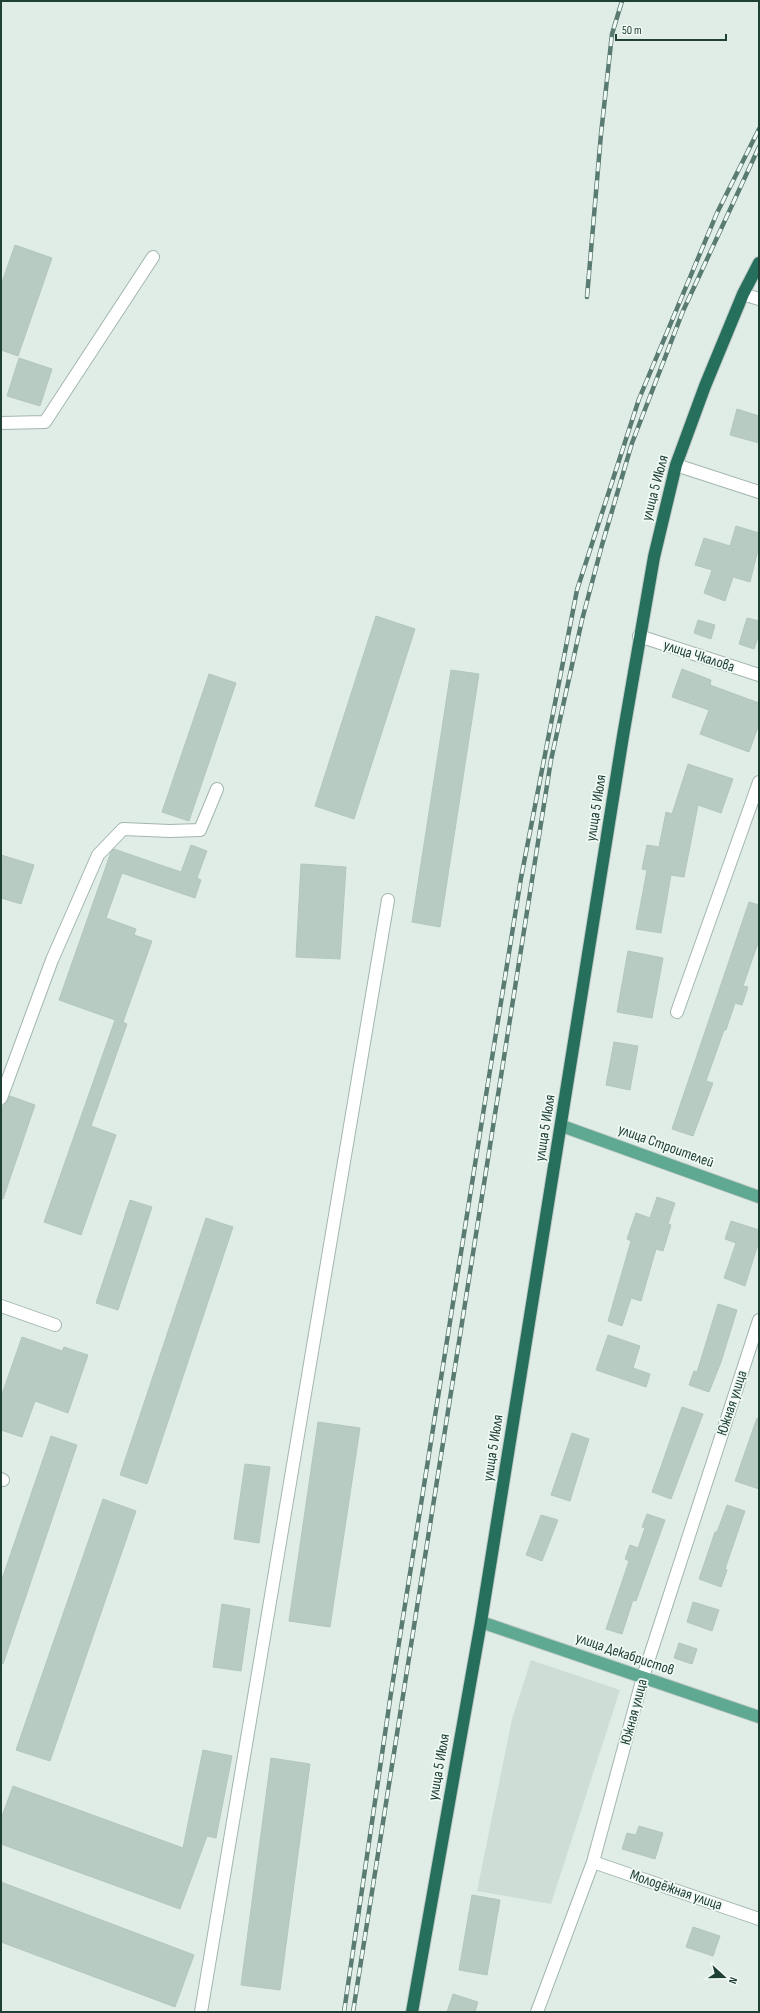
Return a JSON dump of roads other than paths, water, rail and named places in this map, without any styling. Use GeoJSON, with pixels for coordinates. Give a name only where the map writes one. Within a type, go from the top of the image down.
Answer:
{"type":"FeatureCollection","features":[{"type":"Feature","properties":{"kind":"highway","name":"улица 5 Июля"},"geometry":{"type":"LineString","coordinates":[[412,2012],[481,1622],[562,1126],[639,636],[654,557],[676,466],[705,386],[743,294],[759,263]]}},
{"type":"Feature","properties":{"kind":"main road","name":"улица Строителей"},"geometry":{"type":"LineString","coordinates":[[562,1126],[759,1197]]}},
{"type":"Feature","properties":{"kind":"main road","name":"улица Декабристов"},"geometry":{"type":"LineString","coordinates":[[481,1622],[759,1717]]}},
{"type":"Feature","properties":{"kind":"street"},"geometry":{"type":"LineString","coordinates":[[1,422],[45,422],[153,257]]}},
{"type":"Feature","properties":{"kind":"street"},"geometry":{"type":"LineString","coordinates":[[743,294],[759,299]]}},
{"type":"Feature","properties":{"kind":"street"},"geometry":{"type":"LineString","coordinates":[[676,466],[759,492]]}},
{"type":"Feature","properties":{"kind":"street","name":"улица Чкалова"},"geometry":{"type":"LineString","coordinates":[[639,636],[759,675]]}},
{"type":"Feature","properties":{"kind":"street"},"geometry":{"type":"LineString","coordinates":[[677,1012],[759,782]]}},
{"type":"Feature","properties":{"kind":"street"},"geometry":{"type":"LineString","coordinates":[[1,1098],[52,960],[98,855],[123,829],[170,831],[200,830],[217,789]]}},
{"type":"Feature","properties":{"kind":"street"},"geometry":{"type":"LineString","coordinates":[[202,2012],[388,900]]}},
{"type":"Feature","properties":{"kind":"street"},"geometry":{"type":"LineString","coordinates":[[1,1306],[55,1325]]}},
{"type":"Feature","properties":{"kind":"street","name":"Южная улица"},"geometry":{"type":"LineString","coordinates":[[537,2012],[594,1862],[643,1677],[759,1320]]}},
{"type":"Feature","properties":{"kind":"street","name":"Молодёжная улица"},"geometry":{"type":"LineString","coordinates":[[594,1862],[759,1919]]}},
{"type":"Feature","properties":{"kind":"railway"},"geometry":{"type":"LineString","coordinates":[[587,297],[601,134],[612,34],[622,1]]}},
{"type":"Feature","properties":{"kind":"railway"},"geometry":{"type":"LineString","coordinates":[[344,2012],[391,1693],[521,878],[577,590],[639,399],[717,213],[759,129]]}},
{"type":"Feature","properties":{"kind":"railway"},"geometry":{"type":"LineString","coordinates":[[353,2012],[551,760],[582,620],[632,443],[683,311],[759,147]]}}]}
